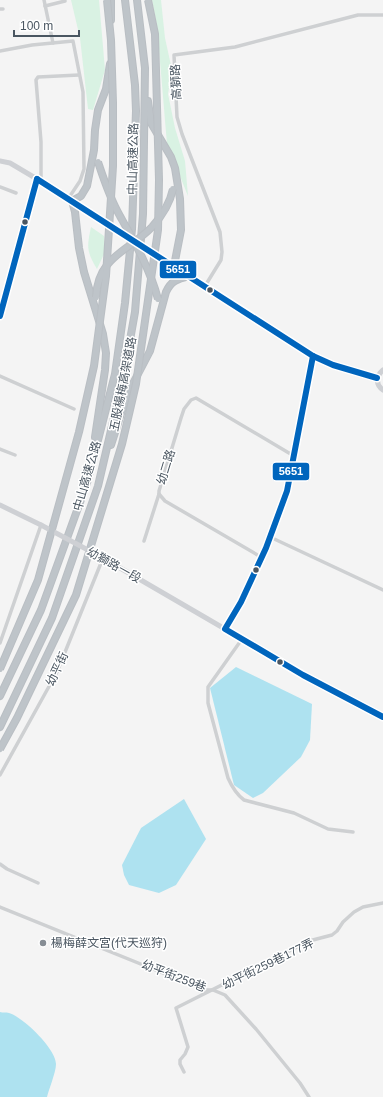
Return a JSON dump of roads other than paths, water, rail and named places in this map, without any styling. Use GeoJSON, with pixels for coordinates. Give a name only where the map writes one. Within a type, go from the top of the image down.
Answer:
{"type":"FeatureCollection","features":[{"type":"Feature","properties":{"kind":"highway"},"geometry":{"type":"LineString","coordinates":[[0,669],[38,580],[79,432],[94,366],[106,276],[113,166],[112,64],[107,0]]}},
{"type":"Feature","properties":{"kind":"highway"},"geometry":{"type":"LineString","coordinates":[[90,472],[105,370],[106,353],[103,334],[84,272],[79,248],[75,212],[70,200],[81,196],[87,186],[94,150],[98,110],[106,89],[109,68],[111,0]]}},
{"type":"Feature","properties":{"kind":"highway","name":"中山高速公路"},"geometry":{"type":"LineString","coordinates":[[0,696],[41,610],[87,483],[115,374],[125,304],[132,229],[135,86],[125,0]]}},
{"type":"Feature","properties":{"kind":"highway","name":"中山高速公路"},"geometry":{"type":"LineString","coordinates":[[0,727],[52,618],[98,486],[123,379],[135,312],[143,214],[145,68],[137,0]]}},
{"type":"Feature","properties":{"kind":"highway","name":"五股楊梅高架道路"},"geometry":{"type":"LineString","coordinates":[[0,749],[17,718],[76,595],[122,444],[136,384],[158,230],[159,180],[155,34],[148,0]]}},
{"type":"Feature","properties":{"kind":"highway"},"geometry":{"type":"LineString","coordinates":[[145,68],[151,123],[171,157],[180,199],[181,230],[174,266]]}},
{"type":"Feature","properties":{"kind":"highway"},"geometry":{"type":"LineString","coordinates":[[94,150],[111,198],[119,215],[135,241],[151,277],[158,299],[159,320]]}},
{"type":"Feature","properties":{"kind":"highway"},"geometry":{"type":"LineString","coordinates":[[96,310],[96,289],[103,270],[115,255],[135,241],[151,227],[162,213],[171,198],[176,177]]}},
{"type":"Feature","properties":{"kind":"highway"},"geometry":{"type":"LineString","coordinates":[[98,486],[127,395],[150,351],[169,285],[174,280],[189,276]]}},
{"type":"Feature","properties":{"kind":"street"},"geometry":{"type":"LineString","coordinates":[[44,0],[53,43]]}},
{"type":"Feature","properties":{"kind":"street"},"geometry":{"type":"LineString","coordinates":[[45,6],[65,1]]}},
{"type":"Feature","properties":{"kind":"street","name":"高獅路"},"geometry":{"type":"LineString","coordinates":[[205,286],[221,260],[222,252],[220,232],[182,134],[177,117],[174,55],[235,47],[358,15],[383,15]]}},
{"type":"Feature","properties":{"kind":"street"},"geometry":{"type":"LineString","coordinates":[[0,51],[32,45],[73,41],[83,92],[84,169],[80,181],[70,200]]}},
{"type":"Feature","properties":{"kind":"street"},"geometry":{"type":"LineString","coordinates":[[0,316],[39,181],[41,142],[36,80],[38,77],[79,75]]}},
{"type":"Feature","properties":{"kind":"street"},"geometry":{"type":"LineString","coordinates":[[0,161],[10,163],[70,200],[313,356],[333,365],[377,378]]}},
{"type":"Feature","properties":{"kind":"street"},"geometry":{"type":"LineString","coordinates":[[0,187],[16,193]]}},
{"type":"Feature","properties":{"kind":"street"},"geometry":{"type":"LineString","coordinates":[[225,629],[241,602],[270,537],[287,491],[313,356]]}},
{"type":"Feature","properties":{"kind":"street"},"geometry":{"type":"LineString","coordinates":[[383,370],[379,373],[377,378],[378,384],[383,390]]}},
{"type":"Feature","properties":{"kind":"street"},"geometry":{"type":"LineString","coordinates":[[0,376],[74,409]]}},
{"type":"Feature","properties":{"kind":"street","name":"幼二路"},"geometry":{"type":"LineString","coordinates":[[144,541],[184,409],[191,400],[196,398],[294,456]]}},
{"type":"Feature","properties":{"kind":"street"},"geometry":{"type":"LineString","coordinates":[[0,449],[15,455]]}},
{"type":"Feature","properties":{"kind":"street"},"geometry":{"type":"LineString","coordinates":[[159,494],[165,500],[261,557]]}},
{"type":"Feature","properties":{"kind":"street","name":"幼獅路一段"},"geometry":{"type":"LineString","coordinates":[[0,505],[103,558],[297,673],[383,717]]}},
{"type":"Feature","properties":{"kind":"street"},"geometry":{"type":"LineString","coordinates":[[0,643],[41,525]]}},
{"type":"Feature","properties":{"kind":"street"},"geometry":{"type":"LineString","coordinates":[[270,537],[383,590]]}},
{"type":"Feature","properties":{"kind":"street","name":"幼平街"},"geometry":{"type":"LineString","coordinates":[[0,775],[57,672],[103,558]]}},
{"type":"Feature","properties":{"kind":"street"},"geometry":{"type":"LineString","coordinates":[[242,640],[208,687],[208,703],[228,778],[232,786],[244,800],[294,813],[328,829],[354,832]]}},
{"type":"Feature","properties":{"kind":"street"},"geometry":{"type":"LineString","coordinates":[[0,864],[7,869],[38,883]]}},
{"type":"Feature","properties":{"kind":"street","name":"幼平街259巷177弄"},"geometry":{"type":"LineString","coordinates":[[184,1072],[180,1064],[180,1060],[188,1047],[176,1008],[309,941],[332,935],[354,912],[363,907],[383,903]]}},
{"type":"Feature","properties":{"kind":"street","name":"幼平街259巷"},"geometry":{"type":"LineString","coordinates":[[0,907],[206,990],[213,990],[225,995],[256,1029],[300,1083],[309,1097]]}},
{"type":"Feature","properties":{"kind":"water"},"geometry":{"type":"Polygon","coordinates":[[[236,667],[312,704],[310,740],[301,757],[263,793],[253,798],[234,785],[210,688],[236,667]]]}},
{"type":"Feature","properties":{"kind":"water"},"geometry":{"type":"Polygon","coordinates":[[[184,799],[206,839],[176,885],[159,893],[129,885],[124,875],[122,865],[141,828],[184,799]]]}},
{"type":"Feature","properties":{"kind":"water"},"geometry":{"type":"Polygon","coordinates":[[[0,1012],[9,1013],[22,1021],[38,1034],[51,1050],[55,1058],[56,1067],[47,1097],[0,1097],[0,1012]]]}},
{"type":"Feature","properties":{"kind":"place","name":"楊梅薛文宮(代天巡狩)"},"geometry":{"type":"Point","coordinates":[43,943]}}]}
